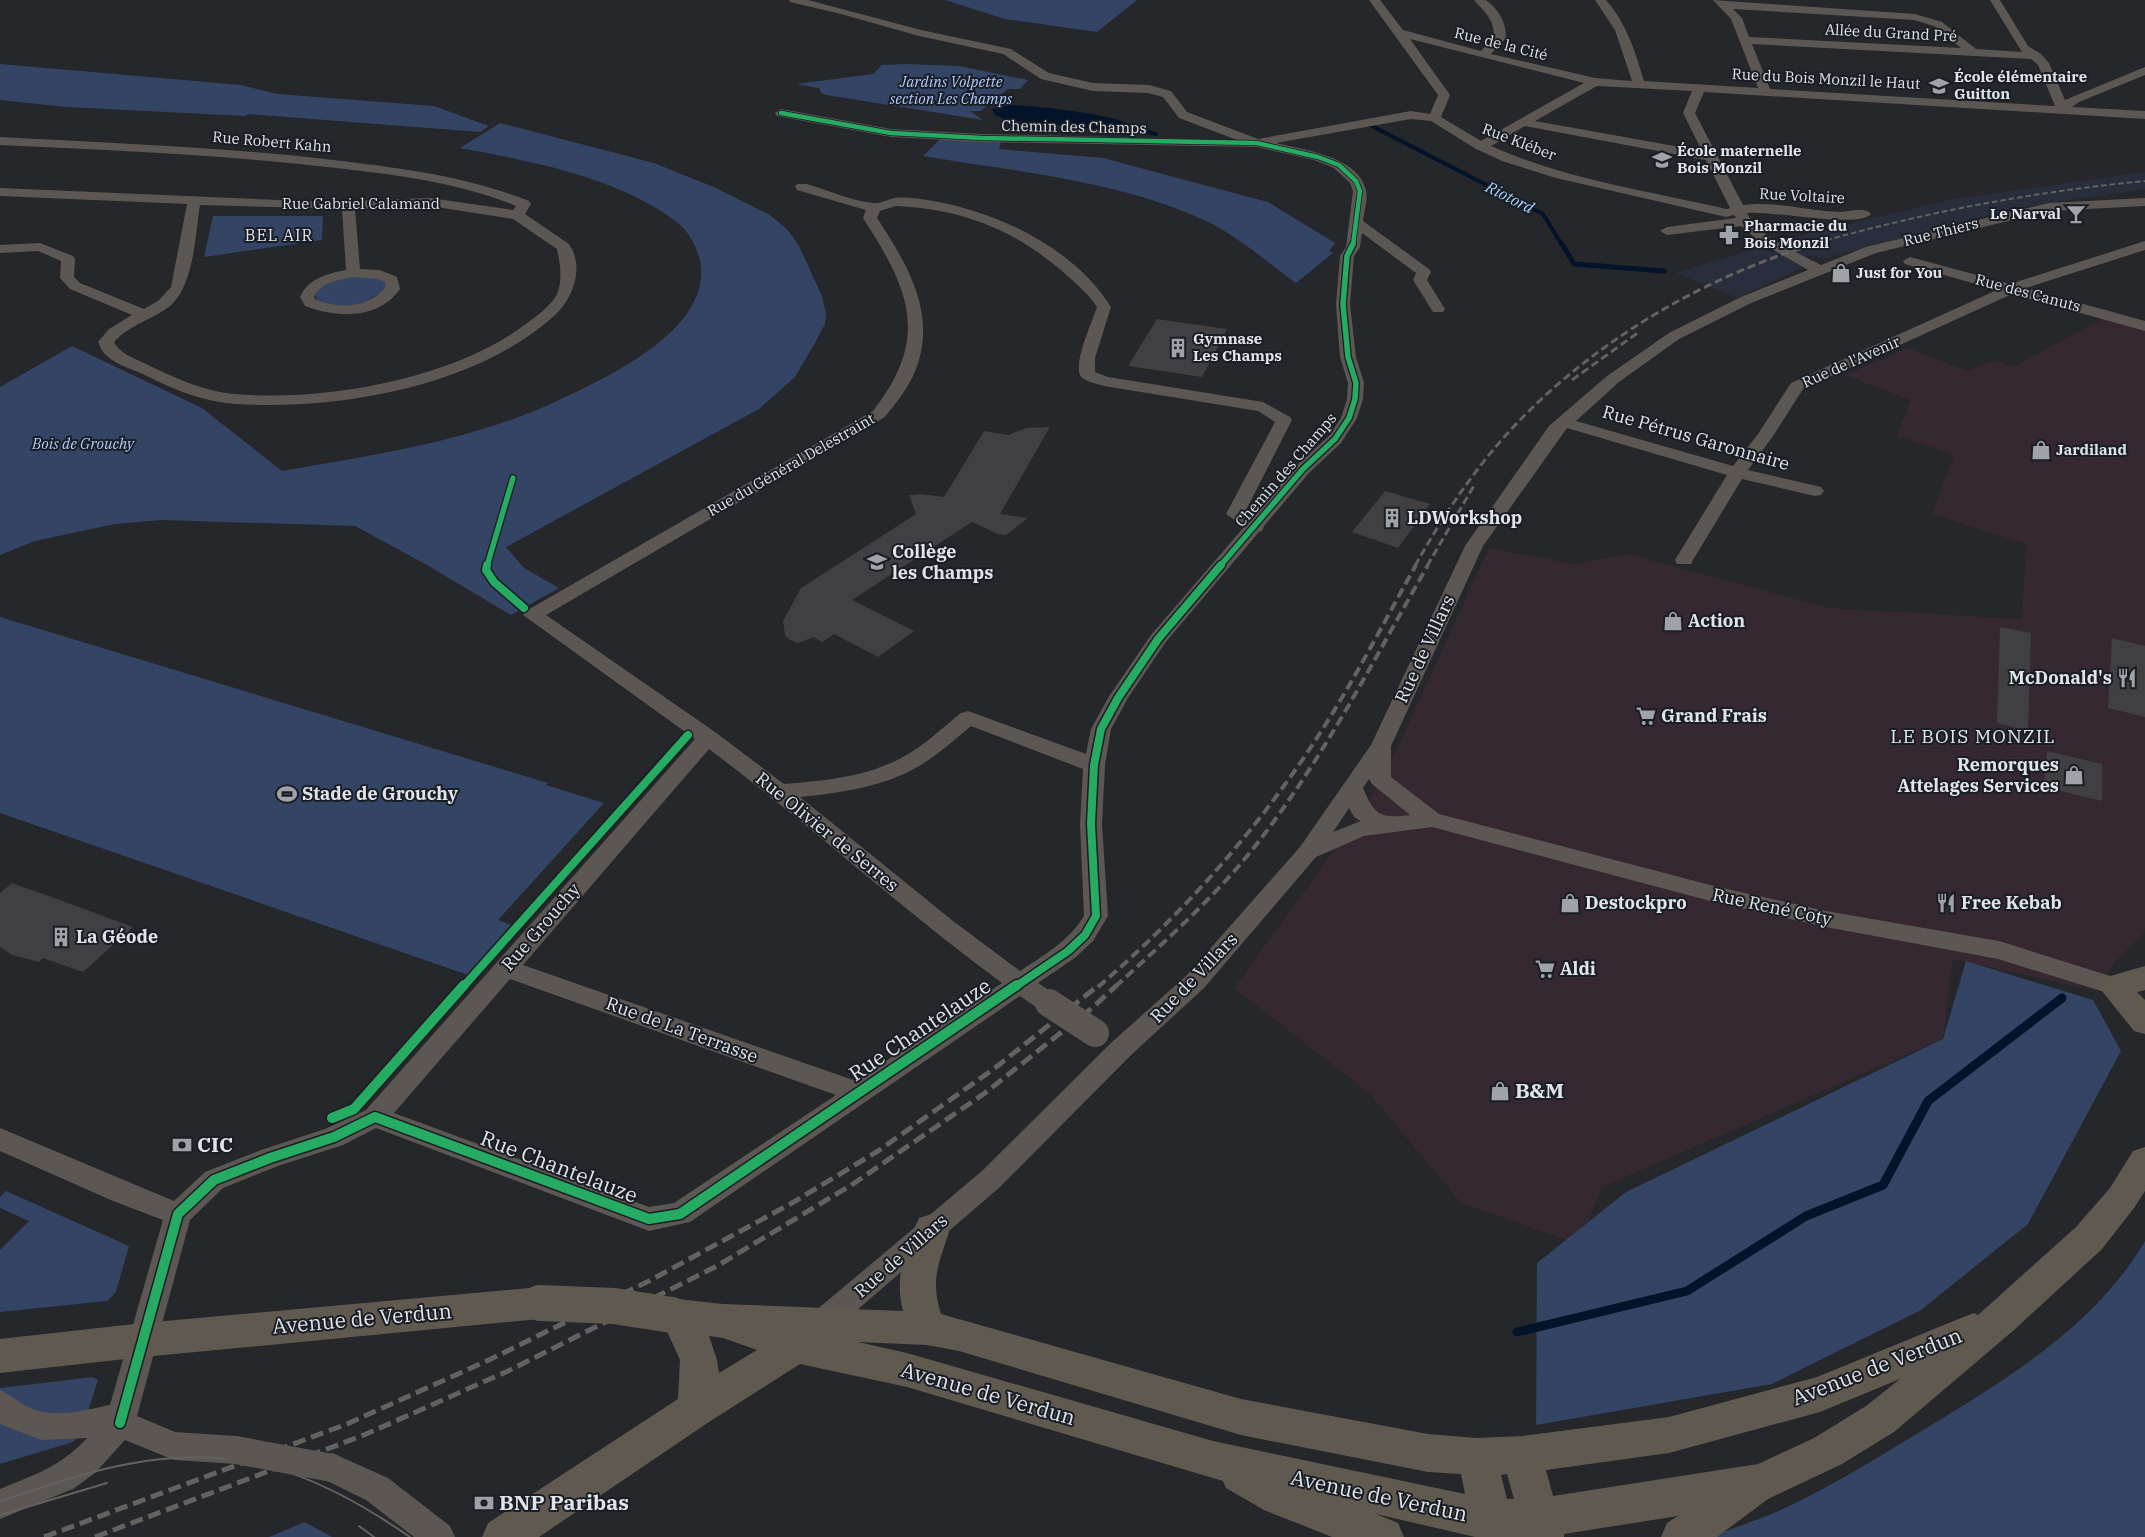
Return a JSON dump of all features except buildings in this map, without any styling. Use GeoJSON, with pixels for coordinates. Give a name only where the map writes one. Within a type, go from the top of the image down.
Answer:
{"type":"FeatureCollection","features":[{"type":"Feature","properties":{"kind":"main road"},"geometry":{"type":"LineString","coordinates":[[2145,978],[2114,986],[2145,1022]]}},
{"type":"Feature","properties":{"kind":"main road","name":"Avenue de Verdun"},"geometry":{"type":"LineString","coordinates":[[0,1356],[143,1340],[540,1302],[614,1306],[807,1336],[906,1370],[1213,1460],[1493,1528],[1542,1528],[1761,1483],[1828,1451],[1880,1419],[2001,1318],[2089,1238],[2122,1198],[2145,1161]]}},
{"type":"Feature","properties":{"kind":"main road"},"geometry":{"type":"LineString","coordinates":[[927,1328],[917,1294],[917,1275],[932,1229]]}},
{"type":"Feature","properties":{"kind":"main road"},"geometry":{"type":"LineString","coordinates":[[675,1315],[693,1341],[700,1362],[701,1381],[695,1409]]}},
{"type":"Feature","properties":{"kind":"main road","name":"Avenue de Verdun"},"geometry":{"type":"LineString","coordinates":[[807,1336],[927,1328],[959,1334],[1241,1417],[1428,1453],[1477,1457],[1522,1455],[1669,1435],[1820,1394],[2001,1318]]}},
{"type":"Feature","properties":{"kind":"main road","name":"Rue de Villars"},"geometry":{"type":"LineString","coordinates":[[503,1537],[807,1336]]}},
{"type":"Feature","properties":{"kind":"main road"},"geometry":{"type":"LineString","coordinates":[[1522,1455],[1542,1528]]}},
{"type":"Feature","properties":{"kind":"main road"},"geometry":{"type":"LineString","coordinates":[[1477,1457],[1493,1528]]}},
{"type":"Feature","properties":{"kind":"main road"},"geometry":{"type":"LineString","coordinates":[[1213,1460],[1278,1496],[1383,1537]]}},
{"type":"Feature","properties":{"kind":"main road"},"geometry":{"type":"LineString","coordinates":[[1682,1537],[1761,1483]]}},
{"type":"Feature","properties":{"kind":"street"},"geometry":{"type":"LineString","coordinates":[[794,0],[843,11],[919,33],[1007,51],[1045,76],[1093,87],[1149,89],[1167,94],[1184,115],[1257,143],[1411,115],[1434,118],[1444,95],[1374,0]]}},
{"type":"Feature","properties":{"kind":"street"},"geometry":{"type":"LineString","coordinates":[[1478,0],[1489,8],[1501,23],[1500,38],[1484,55]]}},
{"type":"Feature","properties":{"kind":"street"},"geometry":{"type":"LineString","coordinates":[[1600,0],[1620,25],[1639,85]]}},
{"type":"Feature","properties":{"kind":"street"},"geometry":{"type":"LineString","coordinates":[[1994,0],[2024,48],[2037,56],[2043,63],[2062,108],[2075,99],[2145,71]]}},
{"type":"Feature","properties":{"kind":"street"},"geometry":{"type":"LineString","coordinates":[[1722,3],[1736,18],[1765,92]]}},
{"type":"Feature","properties":{"kind":"street"},"geometry":{"type":"LineString","coordinates":[[1722,3],[1915,17],[1938,24],[1972,52]]}},
{"type":"Feature","properties":{"kind":"street","name":"Rue de la Cité"},"geometry":{"type":"LineString","coordinates":[[1400,33],[1595,82]]}},
{"type":"Feature","properties":{"kind":"street","name":"Allée du Grand Pré"},"geometry":{"type":"LineString","coordinates":[[1744,40],[2037,56]]}},
{"type":"Feature","properties":{"kind":"street"},"geometry":{"type":"LineString","coordinates":[[1481,146],[1595,82]]}},
{"type":"Feature","properties":{"kind":"street","name":"Rue du Bois Monzil le Haut"},"geometry":{"type":"LineString","coordinates":[[1595,82],[2062,108],[2145,115]]}},
{"type":"Feature","properties":{"kind":"street"},"geometry":{"type":"LineString","coordinates":[[1700,88],[1689,112],[1741,215],[1765,239],[1819,270]]}},
{"type":"Feature","properties":{"kind":"street","name":"Chemin des Champs"},"geometry":{"type":"LineString","coordinates":[[780,113],[901,134],[1216,144],[1257,143],[1318,157],[1339,165],[1356,181],[1360,190],[1353,247],[1347,256],[1343,304],[1348,357],[1356,383],[1355,399],[1349,418],[1335,439],[1303,469],[1256,527],[1158,639],[1140,663],[1101,729],[1094,765],[1091,824],[1096,916],[1085,934],[1068,950],[1020,984]]}},
{"type":"Feature","properties":{"kind":"street","name":"Rue Kléber"},"geometry":{"type":"LineString","coordinates":[[1434,118],[1481,146],[1507,158],[1561,175],[1741,215]]}},
{"type":"Feature","properties":{"kind":"street"},"geometry":{"type":"LineString","coordinates":[[1523,122],[1713,157]]}},
{"type":"Feature","properties":{"kind":"street","name":"Rue Robert Kahn"},"geometry":{"type":"LineString","coordinates":[[0,141],[281,158],[380,169],[458,182],[499,192],[524,204],[517,215]]}},
{"type":"Feature","properties":{"kind":"street"},"geometry":{"type":"LineString","coordinates":[[802,187],[874,208],[896,202],[921,203],[977,216],[1018,232],[1061,263],[1094,291],[1104,307],[1087,358],[1085,367],[1087,374],[1104,381],[1263,407],[1280,417],[1284,420],[1235,514],[1256,527]]}},
{"type":"Feature","properties":{"kind":"street","name":"Rue Gabriel Calamand"},"geometry":{"type":"LineString","coordinates":[[0,192],[194,200],[325,206],[430,202],[517,215],[564,246],[570,271],[561,301],[530,330],[476,358],[420,380],[354,392],[289,400],[233,399],[179,387],[111,352],[106,342],[114,330],[162,306],[172,298],[178,287],[194,200]]}},
{"type":"Feature","properties":{"kind":"street","name":"Rue Thiers"},"geometry":{"type":"LineString","coordinates":[[1746,300],[1871,250],[1976,223],[2049,207],[2145,202]]}},
{"type":"Feature","properties":{"kind":"street"},"geometry":{"type":"LineString","coordinates":[[348,205],[353,273]]}},
{"type":"Feature","properties":{"kind":"street","name":"Rue du Général Delestraint"},"geometry":{"type":"LineString","coordinates":[[533,615],[879,414],[900,385],[911,359],[914,341],[913,306],[907,282],[870,218],[874,208]]}},
{"type":"Feature","properties":{"kind":"street","name":"Rue Voltaire"},"geometry":{"type":"LineString","coordinates":[[1741,215],[1838,216],[1864,214]]}},
{"type":"Feature","properties":{"kind":"street"},"geometry":{"type":"LineString","coordinates":[[1667,232],[1709,224],[1741,215]]}},
{"type":"Feature","properties":{"kind":"street"},"geometry":{"type":"LineString","coordinates":[[1356,222],[1424,272],[1420,280],[1438,309]]}},
{"type":"Feature","properties":{"kind":"street","name":"Rue de l'Avenir"},"geometry":{"type":"LineString","coordinates":[[1684,560],[1737,473],[1765,436],[1797,386],[2012,288],[2145,245]]}},
{"type":"Feature","properties":{"kind":"street"},"geometry":{"type":"LineString","coordinates":[[0,249],[40,247],[68,259],[68,278],[75,286],[143,314]]}},
{"type":"Feature","properties":{"kind":"street","name":"Rue des Canuts"},"geometry":{"type":"LineString","coordinates":[[1910,261],[2145,326]]}},
{"type":"Feature","properties":{"kind":"street"},"geometry":{"type":"LineString","coordinates":[[353,273],[372,273],[387,277],[393,281],[395,286],[393,291],[382,301],[358,309],[329,310],[310,303],[307,297],[309,291],[316,285],[332,278],[353,273]]}},
{"type":"Feature","properties":{"kind":"street","name":"Rue de Villars"},"geometry":{"type":"LineString","coordinates":[[807,1336],[991,1179],[1120,1050],[1195,982],[1308,852],[1381,746],[1474,546],[1555,430],[1613,379],[1674,336],[1746,300]]}},
{"type":"Feature","properties":{"kind":"street","name":"Rue Pétrus Garonnaire"},"geometry":{"type":"LineString","coordinates":[[1566,422],[1737,473],[1815,491]]}},
{"type":"Feature","properties":{"kind":"street","name":"Rue Olivier de Serres"},"geometry":{"type":"LineString","coordinates":[[533,615],[708,737],[1000,971],[1120,1050]]}},
{"type":"Feature","properties":{"kind":"street"},"geometry":{"type":"LineString","coordinates":[[778,792],[827,789],[864,780],[904,766],[968,718],[1094,765]]}},
{"type":"Feature","properties":{"kind":"street","name":"Rue Grouchy"},"geometry":{"type":"LineString","coordinates":[[375,1116],[708,737]]}},
{"type":"Feature","properties":{"kind":"street","name":"Rue René Coty"},"geometry":{"type":"LineString","coordinates":[[1381,746],[1380,779],[1410,805],[1432,820],[1718,896],[1826,919],[1999,950],[2114,986]]}},
{"type":"Feature","properties":{"kind":"street"},"geometry":{"type":"LineString","coordinates":[[1352,788],[1362,812],[1386,825]]}},
{"type":"Feature","properties":{"kind":"street","name":"Rue René Coty"},"geometry":{"type":"LineString","coordinates":[[1308,852],[1360,829],[1432,820]]}},
{"type":"Feature","properties":{"kind":"street","name":"Rue de La Terrasse"},"geometry":{"type":"LineString","coordinates":[[506,968],[858,1092]]}},
{"type":"Feature","properties":{"kind":"street","name":"Rue Chantelauze"},"geometry":{"type":"LineString","coordinates":[[375,1116],[649,1219],[680,1214],[1020,984]]}},
{"type":"Feature","properties":{"kind":"street"},"geometry":{"type":"LineString","coordinates":[[0,1504],[62,1479],[84,1463],[120,1420],[178,1214],[214,1180],[270,1158],[334,1137],[375,1116]]}},
{"type":"Feature","properties":{"kind":"street"},"geometry":{"type":"LineString","coordinates":[[0,1139],[123,1193],[178,1214]]}},
{"type":"Feature","properties":{"kind":"street"},"geometry":{"type":"LineString","coordinates":[[0,1404],[11,1415],[42,1427],[73,1426],[120,1420],[174,1446],[236,1450],[332,1468],[377,1489],[439,1537]]}},
{"type":"Feature","properties":{"kind":"shaded area"},"geometry":{"type":"Polygon","coordinates":[[[1009,105],[1098,115],[1130,124],[1139,130],[1134,133],[1006,120],[995,115],[992,109],[1009,105]]]}},
{"type":"Feature","properties":{"kind":"shaded area"},"geometry":{"type":"Polygon","coordinates":[[[2145,172],[2145,189],[2012,209],[1827,258],[1808,255],[1797,260],[1802,268],[1737,298],[1676,273],[1760,247],[1771,252],[1789,246],[1782,240],[1949,200],[2145,172]]]}},
{"type":"Feature","properties":{"kind":"shaded area"},"geometry":{"type":"Polygon","coordinates":[[[2105,318],[2145,330],[2145,927],[2144,933],[2115,962],[2097,991],[1953,959],[1943,1039],[1602,1187],[1579,1244],[1461,1203],[1370,1094],[1234,988],[1362,812],[1394,755],[1489,548],[1575,564],[1628,554],[1829,608],[2022,619],[2026,544],[1932,514],[1954,455],[1897,436],[1910,400],[1845,375],[1908,348],[1967,371],[1994,360],[2012,367],[2105,318]]]}},
{"type":"Feature","properties":{"kind":"green space"},"geometry":{"type":"Polygon","coordinates":[[[945,0],[1137,0],[1097,32],[1005,19],[945,0]]]}},
{"type":"Feature","properties":{"kind":"green space"},"geometry":{"type":"Polygon","coordinates":[[[0,64],[241,85],[278,94],[434,106],[489,126],[480,132],[248,114],[245,116],[67,107],[0,100],[0,64]]]}},
{"type":"Feature","properties":{"kind":"green space","name":"Jardins Volpette section Les Champs"},"geometry":{"type":"Polygon","coordinates":[[[882,65],[959,66],[1028,80],[1020,89],[1008,89],[981,111],[970,111],[983,120],[826,95],[821,93],[819,88],[796,84],[873,74],[882,65]]]}},
{"type":"Feature","properties":{"kind":"green space","name":"Bois de Grouchy"},"geometry":{"type":"Polygon","coordinates":[[[500,123],[654,163],[716,188],[770,215],[788,230],[799,246],[822,296],[826,314],[825,324],[795,377],[759,409],[506,547],[524,568],[559,588],[511,615],[427,565],[355,526],[162,520],[115,524],[35,541],[0,555],[0,387],[72,346],[202,408],[282,471],[352,459],[457,437],[524,415],[579,391],[629,363],[654,346],[676,327],[692,306],[700,282],[699,257],[694,244],[682,227],[656,208],[603,183],[545,166],[460,148],[500,123]]]}},
{"type":"Feature","properties":{"kind":"green space"},"geometry":{"type":"Polygon","coordinates":[[[941,138],[1001,141],[999,149],[1103,158],[1268,202],[1335,243],[1329,251],[1333,253],[1296,283],[1231,235],[1208,222],[1175,208],[1105,187],[1032,173],[923,156],[941,138]]]}},
{"type":"Feature","properties":{"kind":"green space"},"geometry":{"type":"Polygon","coordinates":[[[213,216],[323,216],[322,240],[204,257],[213,216]]]}},
{"type":"Feature","properties":{"kind":"green space"},"geometry":{"type":"Polygon","coordinates":[[[356,275],[373,276],[385,281],[387,288],[362,303],[346,307],[327,305],[317,301],[315,294],[328,283],[356,275]]]}},
{"type":"Feature","properties":{"kind":"green space","name":"Stade de Grouchy"},"geometry":{"type":"Polygon","coordinates":[[[0,617],[548,783],[546,785],[604,803],[498,920],[511,925],[505,931],[508,932],[468,975],[0,813],[0,617]]]}},
{"type":"Feature","properties":{"kind":"green space"},"geometry":{"type":"Polygon","coordinates":[[[1966,961],[2093,1000],[2121,1051],[2028,1224],[1921,1310],[1772,1384],[1536,1425],[1537,1263],[1626,1192],[1943,1039],[1966,961]]]}},
{"type":"Feature","properties":{"kind":"green space"},"geometry":{"type":"Polygon","coordinates":[[[6,1191],[129,1246],[116,1292],[107,1301],[0,1312],[0,1250],[29,1221],[0,1208],[0,1197],[6,1191]]]}},
{"type":"Feature","properties":{"kind":"green space"},"geometry":{"type":"Polygon","coordinates":[[[2145,1241],[2145,1537],[1711,1537],[1776,1512],[1823,1489],[1993,1387],[2051,1345],[2078,1322],[2103,1297],[2145,1241]]]}},
{"type":"Feature","properties":{"kind":"green space"},"geometry":{"type":"Polygon","coordinates":[[[93,1377],[98,1380],[80,1436],[73,1442],[0,1464],[0,1388],[93,1377]]]}},
{"type":"Feature","properties":{"kind":"green space"},"geometry":{"type":"Polygon","coordinates":[[[305,1522],[332,1537],[269,1537],[305,1522]]]}},
{"type":"Feature","properties":{"kind":"waterway","name":"Riotord"},"geometry":{"type":"LineString","coordinates":[[1372,126],[1543,214],[1562,245]]}},
{"type":"Feature","properties":{"kind":"waterway"},"geometry":{"type":"LineString","coordinates":[[1139,130],[1156,134]]}},
{"type":"Feature","properties":{"kind":"waterway","name":"Riotord"},"geometry":{"type":"LineString","coordinates":[[1562,244],[1574,264],[1664,271]]}},
{"type":"Feature","properties":{"kind":"waterway"},"geometry":{"type":"LineString","coordinates":[[1517,1332],[1687,1291],[1806,1216],[1883,1185],[1928,1101],[2062,998]]}},
{"type":"Feature","properties":{"kind":"tram line"},"geometry":{"type":"LineString","coordinates":[[0,1501],[112,1467],[169,1458],[207,1457],[242,1461],[277,1469],[310,1480],[343,1496],[410,1537]]}},
{"type":"Feature","properties":{"kind":"tram line"},"geometry":{"type":"LineString","coordinates":[[0,1515],[107,1483]]}},
{"type":"Feature","properties":{"kind":"tram line"},"geometry":{"type":"LineString","coordinates":[[359,1526],[374,1537]]}},
{"type":"Feature","properties":{"kind":"railway"},"geometry":{"type":"LineString","coordinates":[[1810,245],[1893,223],[1976,205],[2060,191],[2145,181]]}},
{"type":"Feature","properties":{"kind":"railway"},"geometry":{"type":"LineString","coordinates":[[1415,566],[1439,524],[1466,484],[1512,428],[1559,383],[1626,332],[1662,310],[1737,272],[1815,244]]}},
{"type":"Feature","properties":{"kind":"railway"},"geometry":{"type":"LineString","coordinates":[[1572,380],[1639,332]]}},
{"type":"Feature","properties":{"kind":"railway"},"geometry":{"type":"LineString","coordinates":[[1427,566],[1475,484]]}},
{"type":"Feature","properties":{"kind":"railway"},"geometry":{"type":"LineString","coordinates":[[1098,987],[1130,959],[1191,898],[1247,834],[1273,800],[1335,710],[1416,565]]}},
{"type":"Feature","properties":{"kind":"railway"},"geometry":{"type":"LineString","coordinates":[[1115,987],[1186,921],[1252,850],[1301,782],[1324,746],[1428,565]]}},
{"type":"Feature","properties":{"kind":"railway"},"geometry":{"type":"LineString","coordinates":[[44,1537],[347,1424],[491,1359],[649,1281],[792,1203],[878,1151],[995,1068],[1099,985]]}},
{"type":"Feature","properties":{"kind":"railway"},"geometry":{"type":"LineString","coordinates":[[95,1537],[364,1435],[508,1371],[717,1266],[853,1184],[985,1093],[1092,1008],[1117,985]]}},
{"type":"Feature","properties":{"kind":"cycle path"},"geometry":{"type":"LineString","coordinates":[[120,1423],[178,1214],[214,1180],[270,1158],[334,1137],[375,1117],[649,1219],[680,1214],[1068,951],[1085,935],[1096,916],[1091,824],[1094,765],[1101,729],[1118,698],[1158,639],[1303,469],[1335,439],[1349,418],[1355,399],[1356,383],[1348,357],[1343,304],[1347,256],[1353,247],[1360,191],[1356,181],[1339,165],[1318,157],[1257,143],[1226,144],[982,138],[891,133],[781,113]]}},
{"type":"Feature","properties":{"kind":"cycle path"},"geometry":{"type":"LineString","coordinates":[[513,478],[486,570],[494,582],[524,608]]}},
{"type":"Feature","properties":{"kind":"cycle path"},"geometry":{"type":"LineString","coordinates":[[332,1118],[354,1109],[688,735]]}},
{"type":"Feature","properties":{"kind":"place","name":"École élémentaire Guitton"},"geometry":{"type":"Point","coordinates":[1939,86]}},
{"type":"Feature","properties":{"kind":"place","name":"École maternelle Bois Monzil"},"geometry":{"type":"Point","coordinates":[1662,160]}},
{"type":"Feature","properties":{"kind":"place","name":"Le Narval"},"geometry":{"type":"Point","coordinates":[2076,214]}},
{"type":"Feature","properties":{"kind":"place","name":"Pharmacie du Bois Monzil"},"geometry":{"type":"Point","coordinates":[1729,235]}},
{"type":"Feature","properties":{"kind":"place","name":"Just for You"},"geometry":{"type":"Point","coordinates":[1841,273]}},
{"type":"Feature","properties":{"kind":"place","name":"Gymnase Les Champs"},"geometry":{"type":"Point","coordinates":[1178,348]}},
{"type":"Feature","properties":{"kind":"place","name":"Jardiland"},"geometry":{"type":"Point","coordinates":[2041,450]}},
{"type":"Feature","properties":{"kind":"place","name":"LDWorkshop"},"geometry":{"type":"Point","coordinates":[1392,518]}},
{"type":"Feature","properties":{"kind":"place","name":"Collège les Champs"},"geometry":{"type":"Point","coordinates":[877,562]}},
{"type":"Feature","properties":{"kind":"place","name":"Action"},"geometry":{"type":"Point","coordinates":[1673,621]}},
{"type":"Feature","properties":{"kind":"place","name":"McDonald's"},"geometry":{"type":"Point","coordinates":[2127,678]}},
{"type":"Feature","properties":{"kind":"place","name":"Grand Frais"},"geometry":{"type":"Point","coordinates":[1646,716]}},
{"type":"Feature","properties":{"kind":"place","name":"Remorques Attelages Services"},"geometry":{"type":"Point","coordinates":[2074,775]}},
{"type":"Feature","properties":{"kind":"place","name":"Stade de Grouchy"},"geometry":{"type":"Point","coordinates":[287,794]}},
{"type":"Feature","properties":{"kind":"place","name":"Destockpro"},"geometry":{"type":"Point","coordinates":[1570,903]}},
{"type":"Feature","properties":{"kind":"place","name":"Free Kebab"},"geometry":{"type":"Point","coordinates":[1946,903]}},
{"type":"Feature","properties":{"kind":"place","name":"La Géode"},"geometry":{"type":"Point","coordinates":[61,937]}},
{"type":"Feature","properties":{"kind":"place","name":"Aldi"},"geometry":{"type":"Point","coordinates":[1545,969]}},
{"type":"Feature","properties":{"kind":"place","name":"B&M"},"geometry":{"type":"Point","coordinates":[1500,1091]}},
{"type":"Feature","properties":{"kind":"place","name":"CIC"},"geometry":{"type":"Point","coordinates":[182,1145]}},
{"type":"Feature","properties":{"kind":"place","name":"BNP Paribas"},"geometry":{"type":"Point","coordinates":[484,1503]}},
{"type":"Feature","properties":{"kind":"district","name":"BEL AIR"},"geometry":{"type":"Point","coordinates":[279,235]}},
{"type":"Feature","properties":{"kind":"district","name":"LE BOIS MONZIL"},"geometry":{"type":"Point","coordinates":[1973,736]}}]}
